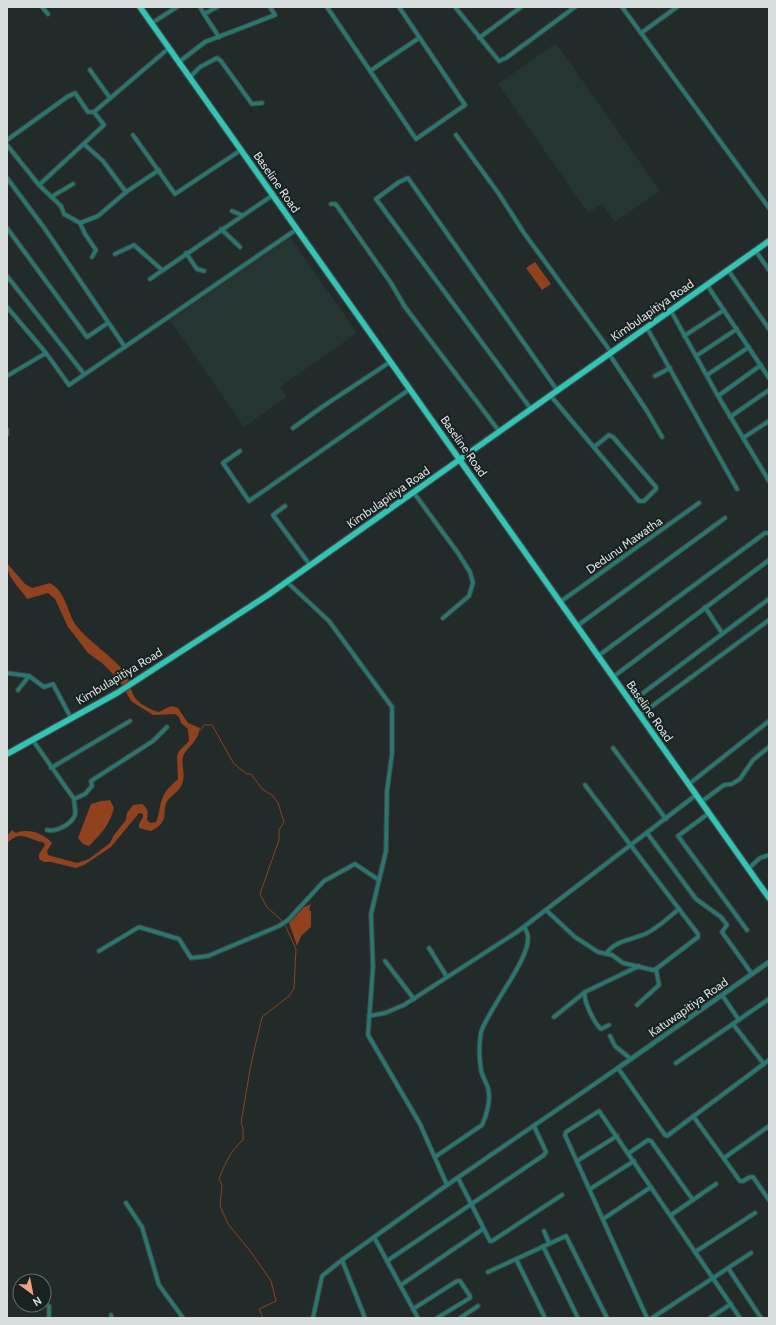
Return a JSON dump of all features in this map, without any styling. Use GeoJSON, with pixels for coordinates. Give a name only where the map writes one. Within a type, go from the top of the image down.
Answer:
{"type":"FeatureCollection","features":[{"type":"Feature","properties":{"kind":"main road","name":"Baseline Road"},"geometry":{"type":"LineString","coordinates":[[140,7],[769,898]]}},
{"type":"Feature","properties":{"kind":"main road","name":"Kimbulapitiya Road"},"geometry":{"type":"LineString","coordinates":[[7,754],[117,693],[287,582],[769,241]]}},
{"type":"Feature","properties":{"kind":"street"},"geometry":{"type":"LineString","coordinates":[[42,7],[48,14]]}},
{"type":"Feature","properties":{"kind":"street"},"geometry":{"type":"LineString","coordinates":[[152,23],[178,7]]}},
{"type":"Feature","properties":{"kind":"street"},"geometry":{"type":"LineString","coordinates":[[200,7],[219,37]]}},
{"type":"Feature","properties":{"kind":"street"},"geometry":{"type":"LineString","coordinates":[[204,14],[217,7]]}},
{"type":"Feature","properties":{"kind":"street"},"geometry":{"type":"LineString","coordinates":[[179,62],[205,42],[275,15],[270,7]]}},
{"type":"Feature","properties":{"kind":"street"},"geometry":{"type":"LineString","coordinates":[[327,7],[416,139],[465,105],[398,7]]}},
{"type":"Feature","properties":{"kind":"street"},"geometry":{"type":"LineString","coordinates":[[455,7],[497,61],[502,61],[575,7]]}},
{"type":"Feature","properties":{"kind":"street"},"geometry":{"type":"LineString","coordinates":[[480,38],[521,7]]}},
{"type":"Feature","properties":{"kind":"street"},"geometry":{"type":"LineString","coordinates":[[640,32],[677,7]]}},
{"type":"Feature","properties":{"kind":"street"},"geometry":{"type":"LineString","coordinates":[[624,8],[769,208]]}},
{"type":"Feature","properties":{"kind":"street"},"geometry":{"type":"LineString","coordinates":[[370,71],[420,38]]}},
{"type":"Feature","properties":{"kind":"street"},"geometry":{"type":"LineString","coordinates":[[7,140],[67,96],[75,93],[88,112],[94,112],[169,48]]}},
{"type":"Feature","properties":{"kind":"street"},"geometry":{"type":"LineString","coordinates":[[190,77],[200,67],[217,58],[221,61],[252,104],[262,103]]}},
{"type":"Feature","properties":{"kind":"street"},"geometry":{"type":"LineString","coordinates":[[90,70],[110,98]]}},
{"type":"Feature","properties":{"kind":"street"},"geometry":{"type":"LineString","coordinates":[[39,185],[104,125],[94,112]]}},
{"type":"Feature","properties":{"kind":"street"},"geometry":{"type":"LineString","coordinates":[[133,135],[175,194],[241,150]]}},
{"type":"Feature","properties":{"kind":"street"},"geometry":{"type":"LineString","coordinates":[[456,135],[610,353],[662,436]]}},
{"type":"Feature","properties":{"kind":"street"},"geometry":{"type":"LineString","coordinates":[[84,144],[103,161],[126,192]]}},
{"type":"Feature","properties":{"kind":"street"},"geometry":{"type":"LineString","coordinates":[[7,145],[39,185],[61,206],[64,214],[80,223],[85,234],[96,250],[92,256]]}},
{"type":"Feature","properties":{"kind":"street"},"geometry":{"type":"LineString","coordinates":[[80,223],[98,216],[126,192],[159,170]]}},
{"type":"Feature","properties":{"kind":"street"},"geometry":{"type":"LineString","coordinates":[[7,178],[45,229],[125,347]]}},
{"type":"Feature","properties":{"kind":"street"},"geometry":{"type":"LineString","coordinates":[[531,409],[376,199],[399,182],[408,178],[558,390]]}},
{"type":"Feature","properties":{"kind":"street"},"geometry":{"type":"LineString","coordinates":[[51,197],[73,184]]}},
{"type":"Feature","properties":{"kind":"street"},"geometry":{"type":"LineString","coordinates":[[150,278],[186,252],[273,195]]}},
{"type":"Feature","properties":{"kind":"street"},"geometry":{"type":"LineString","coordinates":[[332,204],[337,206],[391,283],[405,307],[499,431]]}},
{"type":"Feature","properties":{"kind":"street"},"geometry":{"type":"LineString","coordinates":[[232,211],[242,216]]}},
{"type":"Feature","properties":{"kind":"street"},"geometry":{"type":"LineString","coordinates":[[7,228],[87,337],[108,322]]}},
{"type":"Feature","properties":{"kind":"street"},"geometry":{"type":"LineString","coordinates":[[221,229],[240,247]]}},
{"type":"Feature","properties":{"kind":"street"},"geometry":{"type":"LineString","coordinates":[[7,307],[46,353],[69,385],[297,229]]}},
{"type":"Feature","properties":{"kind":"street"},"geometry":{"type":"LineString","coordinates":[[115,254],[134,245],[162,270]]}},
{"type":"Feature","properties":{"kind":"street"},"geometry":{"type":"LineString","coordinates":[[755,250],[769,270]]}},
{"type":"Feature","properties":{"kind":"street"},"geometry":{"type":"LineString","coordinates":[[186,252],[197,269],[204,271]]}},
{"type":"Feature","properties":{"kind":"street"},"geometry":{"type":"LineString","coordinates":[[728,270],[769,329]]}},
{"type":"Feature","properties":{"kind":"street"},"geometry":{"type":"LineString","coordinates":[[7,276],[84,374]]}},
{"type":"Feature","properties":{"kind":"street"},"geometry":{"type":"LineString","coordinates":[[707,285],[769,378]]}},
{"type":"Feature","properties":{"kind":"street"},"geometry":{"type":"LineString","coordinates":[[684,336],[724,310]]}},
{"type":"Feature","properties":{"kind":"street"},"geometry":{"type":"LineString","coordinates":[[671,311],[730,417],[769,481]]}},
{"type":"Feature","properties":{"kind":"street"},"geometry":{"type":"LineString","coordinates":[[647,328],[737,489]]}},
{"type":"Feature","properties":{"kind":"street"},"geometry":{"type":"LineString","coordinates":[[696,356],[737,329]]}},
{"type":"Feature","properties":{"kind":"street"},"geometry":{"type":"LineString","coordinates":[[707,375],[748,347]]}},
{"type":"Feature","properties":{"kind":"street"},"geometry":{"type":"LineString","coordinates":[[7,376],[46,353]]}},
{"type":"Feature","properties":{"kind":"street"},"geometry":{"type":"LineString","coordinates":[[293,428],[390,362]]}},
{"type":"Feature","properties":{"kind":"street"},"geometry":{"type":"LineString","coordinates":[[718,396],[761,366]]}},
{"type":"Feature","properties":{"kind":"street"},"geometry":{"type":"LineString","coordinates":[[655,376],[670,368]]}},
{"type":"Feature","properties":{"kind":"street"},"geometry":{"type":"LineString","coordinates":[[240,451],[223,463],[249,501],[410,390]]}},
{"type":"Feature","properties":{"kind":"street"},"geometry":{"type":"LineString","coordinates":[[730,417],[769,390]]}},
{"type":"Feature","properties":{"kind":"street"},"geometry":{"type":"LineString","coordinates":[[550,395],[594,447],[640,501],[644,501],[655,491],[656,487],[613,436],[608,435],[594,447]]}},
{"type":"Feature","properties":{"kind":"street"},"geometry":{"type":"LineString","coordinates":[[743,438],[769,421]]}},
{"type":"Feature","properties":{"kind":"street"},"geometry":{"type":"LineString","coordinates":[[7,430],[7,434]]}},
{"type":"Feature","properties":{"kind":"street"},"geometry":{"type":"LineString","coordinates":[[414,493],[458,553],[470,572],[473,583],[469,596],[443,618]]}},
{"type":"Feature","properties":{"kind":"street","name":"Dedunu Mawatha"},"geometry":{"type":"LineString","coordinates":[[560,602],[699,504]]}},
{"type":"Feature","properties":{"kind":"street"},"geometry":{"type":"LineString","coordinates":[[285,506],[273,515],[310,565]]}},
{"type":"Feature","properties":{"kind":"street"},"geometry":{"type":"LineString","coordinates":[[576,626],[725,518]]}},
{"type":"Feature","properties":{"kind":"street"},"geometry":{"type":"LineString","coordinates":[[598,656],[765,533],[769,533]]}},
{"type":"Feature","properties":{"kind":"street"},"geometry":{"type":"LineString","coordinates":[[613,677],[769,560]]}},
{"type":"Feature","properties":{"kind":"street"},"geometry":{"type":"LineString","coordinates":[[287,582],[329,621],[392,707],[392,754],[387,791],[386,851],[371,914],[373,967],[368,1035],[420,1124],[447,1185]]}},
{"type":"Feature","properties":{"kind":"street"},"geometry":{"type":"LineString","coordinates":[[631,702],[769,599]]}},
{"type":"Feature","properties":{"kind":"street"},"geometry":{"type":"LineString","coordinates":[[705,607],[722,633]]}},
{"type":"Feature","properties":{"kind":"street"},"geometry":{"type":"LineString","coordinates":[[640,715],[769,620]]}},
{"type":"Feature","properties":{"kind":"street"},"geometry":{"type":"LineString","coordinates":[[7,673],[29,676],[44,687],[52,684],[71,718]]}},
{"type":"Feature","properties":{"kind":"street"},"geometry":{"type":"LineString","coordinates":[[18,690],[29,676]]}},
{"type":"Feature","properties":{"kind":"street"},"geometry":{"type":"LineString","coordinates":[[689,784],[769,720]]}},
{"type":"Feature","properties":{"kind":"street"},"geometry":{"type":"LineString","coordinates":[[51,768],[130,721]]}},
{"type":"Feature","properties":{"kind":"street"},"geometry":{"type":"LineString","coordinates":[[74,799],[89,790],[92,786],[91,781],[153,741],[167,727]]}},
{"type":"Feature","properties":{"kind":"street"},"geometry":{"type":"LineString","coordinates":[[32,739],[74,799],[75,814],[71,822],[53,831],[47,830]]}},
{"type":"Feature","properties":{"kind":"street"},"geometry":{"type":"LineString","coordinates":[[701,802],[724,785],[732,784],[740,779],[754,760],[769,747]]}},
{"type":"Feature","properties":{"kind":"street"},"geometry":{"type":"LineString","coordinates":[[613,748],[666,818]]}},
{"type":"Feature","properties":{"kind":"street"},"geometry":{"type":"LineString","coordinates":[[585,785],[698,934],[698,937],[656,970]]}},
{"type":"Feature","properties":{"kind":"street"},"geometry":{"type":"LineString","coordinates":[[369,1016],[385,1013],[414,999],[524,927],[696,795]]}},
{"type":"Feature","properties":{"kind":"street"},"geometry":{"type":"LineString","coordinates":[[709,813],[678,836],[747,930]]}},
{"type":"Feature","properties":{"kind":"street"},"geometry":{"type":"LineString","coordinates":[[647,833],[696,899],[721,916],[727,925],[722,932],[752,974]]}},
{"type":"Feature","properties":{"kind":"street"},"geometry":{"type":"LineString","coordinates":[[748,868],[760,858],[769,855]]}},
{"type":"Feature","properties":{"kind":"street"},"geometry":{"type":"LineString","coordinates":[[99,950],[139,927],[179,939],[190,958],[208,956],[279,926],[288,920],[324,881],[355,864],[379,880]]}},
{"type":"Feature","properties":{"kind":"street"},"geometry":{"type":"LineString","coordinates":[[606,954],[609,949],[617,944],[652,930],[679,909]]}},
{"type":"Feature","properties":{"kind":"street"},"geometry":{"type":"LineString","coordinates":[[546,910],[575,937],[598,952],[606,954],[623,963],[656,970]]}},
{"type":"Feature","properties":{"kind":"street"},"geometry":{"type":"LineString","coordinates":[[435,1157],[482,1125],[485,1120],[489,1098],[488,1090],[481,1070],[479,1042],[481,1032],[520,960],[528,942],[529,936],[524,927]]}},
{"type":"Feature","properties":{"kind":"street"},"geometry":{"type":"LineString","coordinates":[[429,948],[447,977]]}},
{"type":"Feature","properties":{"kind":"street"},"geometry":{"type":"LineString","coordinates":[[385,961],[414,999]]}},
{"type":"Feature","properties":{"kind":"street","name":"Katuwapitiya Road"},"geometry":{"type":"LineString","coordinates":[[618,1068],[769,962]]}},
{"type":"Feature","properties":{"kind":"street"},"geometry":{"type":"LineString","coordinates":[[554,1017],[585,992],[638,966]]}},
{"type":"Feature","properties":{"kind":"street"},"geometry":{"type":"LineString","coordinates":[[636,1005],[659,985],[656,970]]}},
{"type":"Feature","properties":{"kind":"street"},"geometry":{"type":"LineString","coordinates":[[585,992],[584,996],[595,1021],[601,1029],[609,1025]]}},
{"type":"Feature","properties":{"kind":"street"},"geometry":{"type":"LineString","coordinates":[[722,995],[739,1020]]}},
{"type":"Feature","properties":{"kind":"street"},"geometry":{"type":"LineString","coordinates":[[676,1063],[769,999]]}},
{"type":"Feature","properties":{"kind":"street"},"geometry":{"type":"LineString","coordinates":[[733,1024],[764,1064]]}},
{"type":"Feature","properties":{"kind":"street"},"geometry":{"type":"LineString","coordinates":[[610,1036],[615,1046],[630,1060]]}},
{"type":"Feature","properties":{"kind":"street"},"geometry":{"type":"LineString","coordinates":[[313,1318],[322,1276],[447,1185],[618,1068],[665,1136],[667,1136],[769,1060]]}},
{"type":"Feature","properties":{"kind":"street"},"geometry":{"type":"LineString","coordinates":[[647,1318],[565,1134],[595,1112],[600,1111],[740,1318]]}},
{"type":"Feature","properties":{"kind":"street"},"geometry":{"type":"LineString","coordinates":[[693,1116],[740,1181],[753,1177],[769,1200]]}},
{"type":"Feature","properties":{"kind":"street"},"geometry":{"type":"LineString","coordinates":[[387,1261],[546,1154],[534,1126]]}},
{"type":"Feature","properties":{"kind":"street"},"geometry":{"type":"LineString","coordinates":[[724,1158],[769,1126]]}},
{"type":"Feature","properties":{"kind":"street"},"geometry":{"type":"LineString","coordinates":[[577,1161],[617,1136]]}},
{"type":"Feature","properties":{"kind":"street"},"geometry":{"type":"LineString","coordinates":[[629,1153],[648,1140],[651,1141],[693,1200]]}},
{"type":"Feature","properties":{"kind":"street"},"geometry":{"type":"LineString","coordinates":[[590,1189],[634,1161]]}},
{"type":"Feature","properties":{"kind":"street"},"geometry":{"type":"LineString","coordinates":[[458,1178],[490,1241],[562,1195]]}},
{"type":"Feature","properties":{"kind":"street"},"geometry":{"type":"LineString","coordinates":[[671,1215],[716,1184]]}},
{"type":"Feature","properties":{"kind":"street"},"geometry":{"type":"LineString","coordinates":[[602,1219],[652,1186]]}},
{"type":"Feature","properties":{"kind":"street"},"geometry":{"type":"LineString","coordinates":[[126,1203],[142,1226],[159,1285],[184,1318]]}},
{"type":"Feature","properties":{"kind":"street"},"geometry":{"type":"LineString","coordinates":[[695,1252],[755,1212]]}},
{"type":"Feature","properties":{"kind":"street"},"geometry":{"type":"LineString","coordinates":[[401,1285],[483,1229]]}},
{"type":"Feature","properties":{"kind":"street"},"geometry":{"type":"LineString","coordinates":[[544,1231],[549,1243]]}},
{"type":"Feature","properties":{"kind":"street"},"geometry":{"type":"LineString","coordinates":[[488,1272],[566,1236],[607,1318]]}},
{"type":"Feature","properties":{"kind":"street"},"geometry":{"type":"LineString","coordinates":[[374,1237],[418,1318]]}},
{"type":"Feature","properties":{"kind":"street"},"geometry":{"type":"LineString","coordinates":[[543,1246],[578,1318]]}},
{"type":"Feature","properties":{"kind":"street"},"geometry":{"type":"LineString","coordinates":[[652,1318],[751,1253]]}},
{"type":"Feature","properties":{"kind":"street"},"geometry":{"type":"LineString","coordinates":[[516,1259],[545,1318]]}},
{"type":"Feature","properties":{"kind":"street"},"geometry":{"type":"LineString","coordinates":[[342,1260],[365,1318]]}},
{"type":"Feature","properties":{"kind":"street"},"geometry":{"type":"LineString","coordinates":[[728,1268],[761,1318]]}},
{"type":"Feature","properties":{"kind":"street"},"geometry":{"type":"LineString","coordinates":[[413,1309],[457,1281],[460,1281],[470,1298],[438,1318]]}},
{"type":"Feature","properties":{"kind":"street"},"geometry":{"type":"LineString","coordinates":[[710,1318],[731,1304]]}},
{"type":"Feature","properties":{"kind":"street"},"geometry":{"type":"LineString","coordinates":[[460,1318],[478,1306]]}},
{"type":"Feature","properties":{"kind":"shaded area"},"geometry":{"type":"Polygon","coordinates":[[[556,43],[660,191],[615,222],[602,204],[588,213],[498,84],[556,43]]]}},
{"type":"Feature","properties":{"kind":"shaded area"},"geometry":{"type":"Polygon","coordinates":[[[290,237],[357,333],[280,387],[287,397],[244,427],[170,320],[290,237]]]}},
{"type":"Feature","properties":{"kind":"shaded area"},"geometry":{"type":"Polygon","coordinates":[[[535,262],[551,284],[542,290],[526,268],[535,262]]]}},
{"type":"Feature","properties":{"kind":"shaded area"},"geometry":{"type":"Polygon","coordinates":[[[7,563],[25,584],[32,588],[50,583],[55,586],[62,596],[75,624],[125,673],[133,694],[139,702],[148,708],[159,712],[171,706],[178,708],[188,723],[200,728],[197,738],[183,757],[182,784],[168,800],[161,823],[151,831],[139,828],[143,814],[139,813],[111,847],[84,865],[76,868],[51,862],[44,862],[39,859],[39,854],[45,845],[43,842],[21,836],[12,839],[7,843],[7,836],[12,830],[16,833],[25,831],[35,832],[52,843],[47,851],[48,855],[77,863],[89,859],[110,843],[114,835],[126,820],[127,813],[133,805],[142,804],[148,811],[147,820],[150,823],[156,822],[164,794],[178,779],[177,756],[179,751],[189,741],[188,729],[181,723],[179,717],[175,714],[153,715],[131,701],[120,681],[102,663],[88,653],[68,627],[55,599],[48,593],[27,599],[11,578],[7,563]]]}},
{"type":"Feature","properties":{"kind":"shaded area"},"geometry":{"type":"Polygon","coordinates":[[[110,800],[114,808],[107,824],[89,846],[83,844],[78,838],[91,804],[110,800]]]}},
{"type":"Feature","properties":{"kind":"shaded area"},"geometry":{"type":"Polygon","coordinates":[[[311,904],[309,910],[311,911],[311,927],[301,936],[297,946],[289,923],[304,907],[311,904]]]}},
{"type":"Feature","properties":{"kind":"waterway"},"geometry":{"type":"LineString","coordinates":[[200,731],[204,725],[212,725],[234,764],[247,774],[251,774],[262,789],[272,795],[278,803],[284,822],[279,830],[279,840],[260,894],[266,906],[281,920],[286,927],[296,949],[294,988],[289,996],[262,1017],[251,1064],[241,1123],[243,1128],[243,1140],[231,1153],[219,1179],[222,1185],[220,1206],[228,1224],[251,1252],[271,1281],[276,1301],[259,1309],[263,1318]]}}]}
